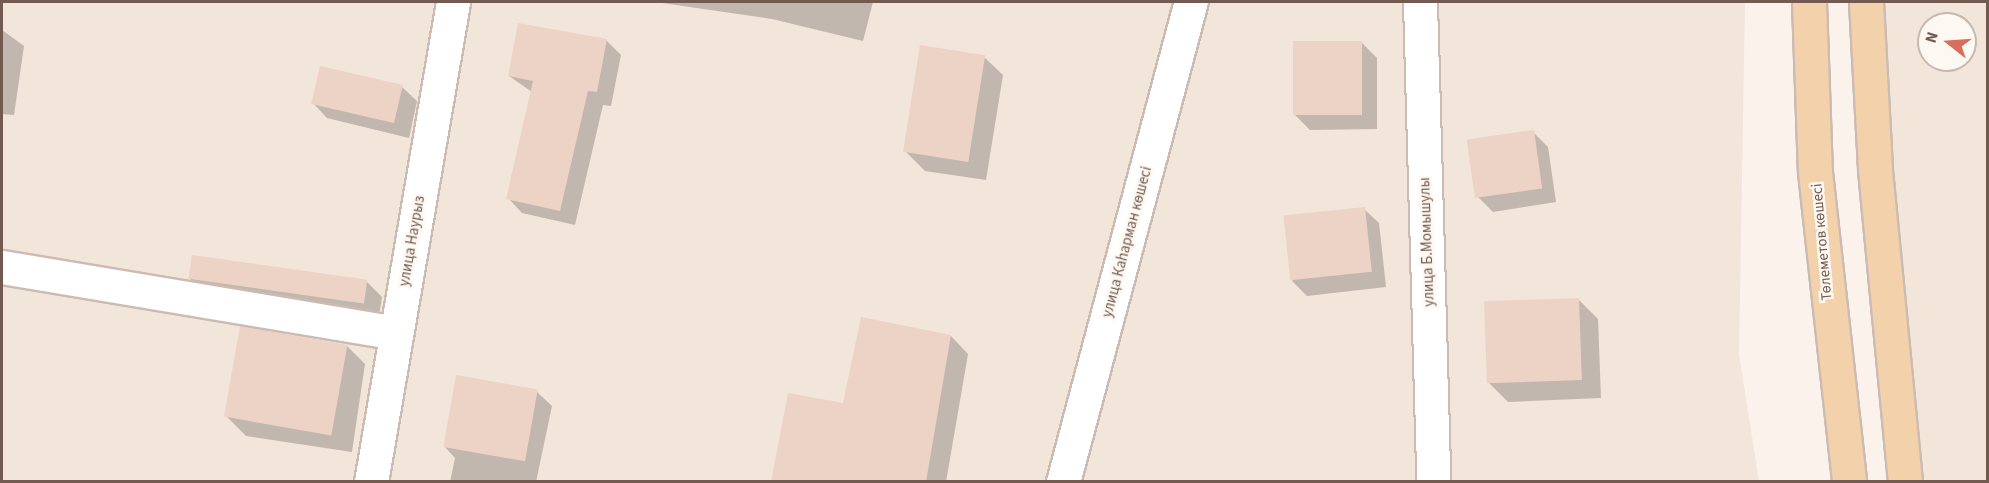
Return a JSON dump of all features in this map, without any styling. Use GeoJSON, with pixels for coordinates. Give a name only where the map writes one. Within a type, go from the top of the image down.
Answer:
{"type":"FeatureCollection","features":[{"type":"Feature","properties":{"kind":"main road","name":"Төлеметов көшесі"},"geometry":{"type":"LineString","coordinates":[[1809,2],[1815,172],[1849,482]]}},
{"type":"Feature","properties":{"kind":"main road"},"geometry":{"type":"LineString","coordinates":[[1866,2],[1875,170],[1905,482]]}},
{"type":"Feature","properties":{"kind":"street","name":"улица Наурыз"},"geometry":{"type":"LineString","coordinates":[[371,482],[453,2]]}},
{"type":"Feature","properties":{"kind":"street","name":"улица Каһарман көшесі"},"geometry":{"type":"LineString","coordinates":[[1063,482],[1191,2]]}},
{"type":"Feature","properties":{"kind":"street","name":"улица Б.Момышулы"},"geometry":{"type":"LineString","coordinates":[[1420,2],[1433,482]]}},
{"type":"Feature","properties":{"kind":"street"},"geometry":{"type":"LineString","coordinates":[[2,267],[396,333]]}},
{"type":"Feature","properties":{"kind":"shaded area"},"geometry":{"type":"Polygon","coordinates":[[[2,2],[1745,2],[1739,354],[1759,481],[2,481],[2,2]]]}},
{"type":"Feature","properties":{"kind":"shaded area"},"geometry":{"type":"Polygon","coordinates":[[[1875,2],[1987,2],[1987,481],[1894,481],[1875,2]]]}},
{"type":"Feature","properties":{"kind":"building"},"geometry":{"type":"Polygon","coordinates":[[[518,23],[607,39],[597,92],[588,91],[560,211],[506,199],[533,81],[508,76],[518,23]]]}},
{"type":"Feature","properties":{"kind":"building"},"geometry":{"type":"Polygon","coordinates":[[[1293,41],[1362,41],[1362,115],[1293,115],[1293,41]]]}},
{"type":"Feature","properties":{"kind":"building"},"geometry":{"type":"Polygon","coordinates":[[[920,45],[985,55],[968,162],[903,152],[920,45]]]}},
{"type":"Feature","properties":{"kind":"building"},"geometry":{"type":"Polygon","coordinates":[[[320,66],[403,85],[394,123],[311,104],[320,66]]]}},
{"type":"Feature","properties":{"kind":"building"},"geometry":{"type":"Polygon","coordinates":[[[1534,130],[1542,188],[1475,198],[1467,139],[1534,130]]]}},
{"type":"Feature","properties":{"kind":"building"},"geometry":{"type":"Polygon","coordinates":[[[1365,207],[1372,272],[1290,280],[1283,216],[1365,207]]]}},
{"type":"Feature","properties":{"kind":"building"},"geometry":{"type":"Polygon","coordinates":[[[192,255],[367,280],[364,303],[189,279],[192,255]]]}},
{"type":"Feature","properties":{"kind":"building"},"geometry":{"type":"Polygon","coordinates":[[[1579,298],[1582,380],[1487,383],[1484,301],[1579,298]]]}},
{"type":"Feature","properties":{"kind":"building"},"geometry":{"type":"Polygon","coordinates":[[[861,317],[951,335],[926,482],[771,482],[788,393],[843,403],[861,317]]]}},
{"type":"Feature","properties":{"kind":"building"},"geometry":{"type":"Polygon","coordinates":[[[240,326],[347,345],[331,436],[224,417],[240,326]]]}},
{"type":"Feature","properties":{"kind":"building"},"geometry":{"type":"Polygon","coordinates":[[[456,375],[538,389],[525,461],[443,447],[456,375]]]}}]}
